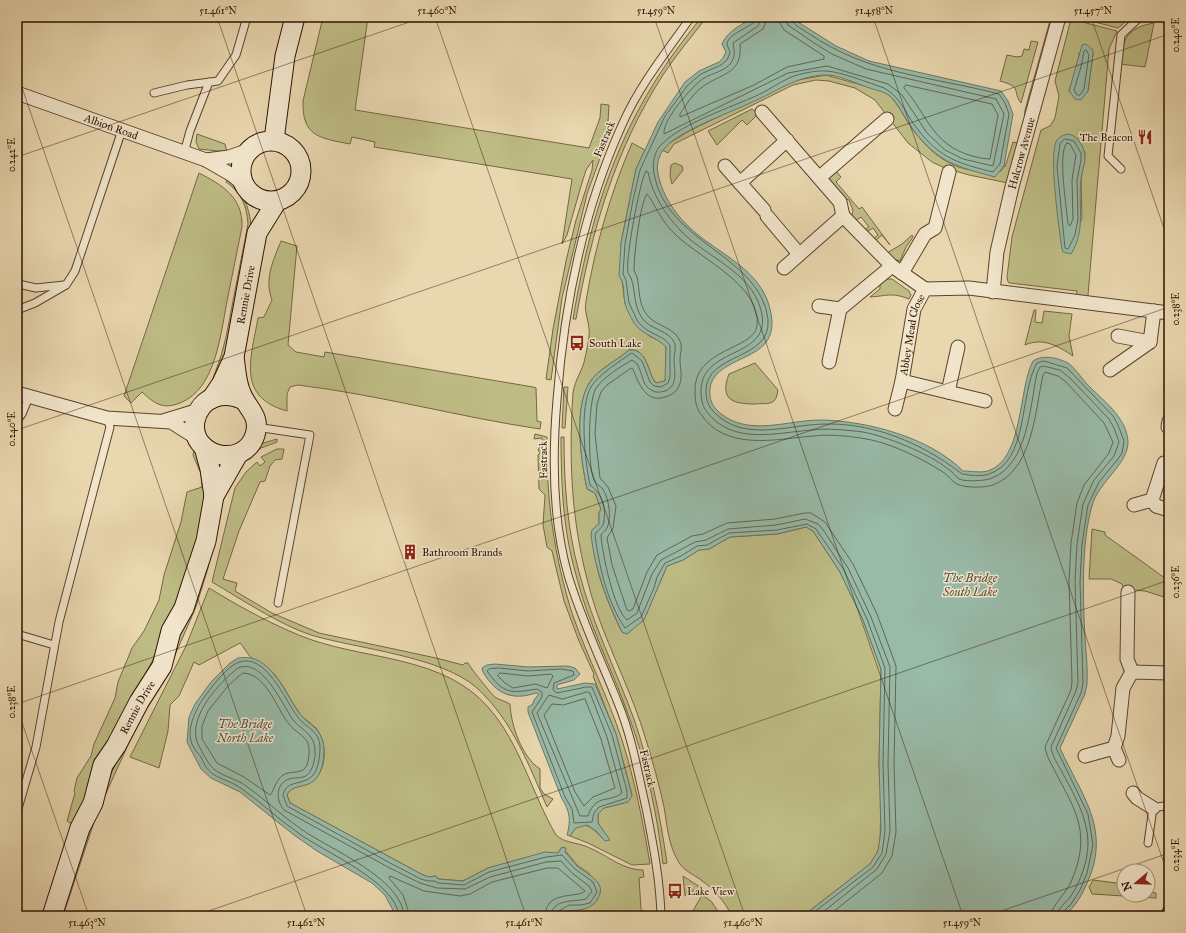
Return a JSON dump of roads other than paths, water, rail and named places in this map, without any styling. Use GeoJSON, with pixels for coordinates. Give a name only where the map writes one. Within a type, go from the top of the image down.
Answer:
{"type":"FeatureCollection","features":[{"type":"Feature","properties":{"kind":"street"},"geometry":{"type":"LineString","coordinates":[[249,150],[256,144],[274,140],[285,56],[295,17]]}},
{"type":"Feature","properties":{"kind":"street","name":"Halcrow Avenue"},"geometry":{"type":"LineString","coordinates":[[993,292],[997,252],[1012,187],[1059,17]]}},
{"type":"Feature","properties":{"kind":"street","name":"Albion Road"},"geometry":{"type":"LineString","coordinates":[[17,93],[206,160],[232,175],[247,189]]}},
{"type":"Feature","properties":{"kind":"street","name":"Abbey Mead Close"},"geometry":{"type":"LineString","coordinates":[[762,112],[820,177],[840,202],[843,216],[897,269],[925,289],[969,288],[993,292]]}},
{"type":"Feature","properties":{"kind":"street"},"geometry":{"type":"LineString","coordinates":[[820,177],[887,119]]}},
{"type":"Feature","properties":{"kind":"street","name":"Rennie Drive"},"geometry":{"type":"LineString","coordinates":[[52,916],[80,828],[93,803],[103,765],[116,746],[139,702],[162,666],[171,631],[184,608],[206,541],[214,496],[210,470],[195,424],[206,404],[222,383],[234,357],[257,233],[277,201],[287,198],[295,191],[300,182],[302,173],[300,161],[295,151],[286,144],[274,140]]}},
{"type":"Feature","properties":{"kind":"street"},"geometry":{"type":"LineString","coordinates":[[740,183],[787,140]]}},
{"type":"Feature","properties":{"kind":"street","name":"Rennie Drive"},"geometry":{"type":"LineString","coordinates":[[249,150],[241,167],[241,177],[247,189],[257,233]]}},
{"type":"Feature","properties":{"kind":"street","name":"Albion Road"},"geometry":{"type":"LineString","coordinates":[[206,160],[229,157],[249,150]]}},
{"type":"Feature","properties":{"kind":"street"},"geometry":{"type":"LineString","coordinates":[[725,166],[799,254]]}},
{"type":"Feature","properties":{"kind":"street"},"geometry":{"type":"LineString","coordinates":[[819,306],[840,309],[897,269],[925,234],[935,228],[949,172]]}},
{"type":"Feature","properties":{"kind":"street"},"geometry":{"type":"LineString","coordinates":[[247,189],[258,199],[277,201]]}},
{"type":"Feature","properties":{"kind":"street"},"geometry":{"type":"LineString","coordinates":[[784,268],[843,216]]}},
{"type":"Feature","properties":{"kind":"street","name":"Abbey Mead Close"},"geometry":{"type":"LineString","coordinates":[[895,409],[902,381],[914,309],[925,289]]}},
{"type":"Feature","properties":{"kind":"street"},"geometry":{"type":"LineString","coordinates":[[993,292],[1169,313]]}},
{"type":"Feature","properties":{"kind":"street"},"geometry":{"type":"LineString","coordinates":[[829,362],[840,309]]}},
{"type":"Feature","properties":{"kind":"street"},"geometry":{"type":"LineString","coordinates":[[1110,370],[1150,342],[1154,311]]}},
{"type":"Feature","properties":{"kind":"street"},"geometry":{"type":"LineString","coordinates":[[1118,336],[1150,342]]}},
{"type":"Feature","properties":{"kind":"street"},"geometry":{"type":"LineString","coordinates":[[948,392],[958,347]]}},
{"type":"Feature","properties":{"kind":"street","name":"Rennie Drive"},"geometry":{"type":"LineString","coordinates":[[214,496],[238,454],[251,443],[256,426],[253,413],[245,401],[237,380],[234,357]]}},
{"type":"Feature","properties":{"kind":"street","name":"Abbey Mead Close"},"geometry":{"type":"LineString","coordinates":[[902,381],[985,401]]}},
{"type":"Feature","properties":{"kind":"street"},"geometry":{"type":"LineString","coordinates":[[23,395],[107,418],[171,422],[220,456],[238,454]]}},
{"type":"Feature","properties":{"kind":"street"},"geometry":{"type":"LineString","coordinates":[[163,421],[229,395],[245,401]]}},
{"type":"Feature","properties":{"kind":"street"},"geometry":{"type":"LineString","coordinates":[[1152,500],[1164,463]]}},
{"type":"Feature","properties":{"kind":"street"},"geometry":{"type":"LineString","coordinates":[[1134,505],[1152,500]]}},
{"type":"Feature","properties":{"kind":"street"},"geometry":{"type":"LineString","coordinates":[[1152,500],[1156,506],[1169,510]]}},
{"type":"Feature","properties":{"kind":"street"},"geometry":{"type":"LineString","coordinates":[[1128,592],[1127,659],[1132,672]]}},
{"type":"Feature","properties":{"kind":"street"},"geometry":{"type":"LineString","coordinates":[[1132,672],[1169,673]]}},
{"type":"Feature","properties":{"kind":"street"},"geometry":{"type":"LineString","coordinates":[[1119,760],[1114,748],[1118,736],[1123,688],[1132,672]]}},
{"type":"Feature","properties":{"kind":"street"},"geometry":{"type":"LineString","coordinates":[[1085,756],[1114,748]]}},
{"type":"Feature","properties":{"kind":"street"},"geometry":{"type":"LineString","coordinates":[[1133,792],[1137,798],[1153,808]]}},
{"type":"Feature","properties":{"kind":"street"},"geometry":{"type":"LineString","coordinates":[[1168,916],[1169,912]]}},
{"type":"Feature","properties":{"kind":"lane"},"geometry":{"type":"LineString","coordinates":[[154,93],[187,85],[218,81],[236,55],[247,17]]}},
{"type":"Feature","properties":{"kind":"lane","name":"Fastrack"},"geometry":{"type":"LineString","coordinates":[[661,916],[660,886],[657,867],[635,755],[619,705],[578,609],[567,572],[555,496],[553,463],[554,432],[565,320],[575,267],[589,212],[604,166],[623,122],[653,70],[691,17]]}},
{"type":"Feature","properties":{"kind":"lane"},"geometry":{"type":"LineString","coordinates":[[1121,169],[1108,156],[1115,79],[1122,35],[1140,17]]}},
{"type":"Feature","properties":{"kind":"lane"},"geometry":{"type":"LineString","coordinates":[[184,153],[190,131],[209,82]]}},
{"type":"Feature","properties":{"kind":"lane"},"geometry":{"type":"LineString","coordinates":[[17,310],[35,303],[66,285],[74,271],[122,130]]}},
{"type":"Feature","properties":{"kind":"lane"},"geometry":{"type":"LineString","coordinates":[[18,284],[36,288],[66,285]]}},
{"type":"Feature","properties":{"kind":"lane"},"geometry":{"type":"LineString","coordinates":[[17,420],[22,414],[23,395]]}},
{"type":"Feature","properties":{"kind":"lane"},"geometry":{"type":"LineString","coordinates":[[17,812],[18,802],[36,747],[54,645],[86,514],[110,427],[107,418]]}},
{"type":"Feature","properties":{"kind":"lane"},"geometry":{"type":"LineString","coordinates":[[256,426],[310,435],[278,603]]}},
{"type":"Feature","properties":{"kind":"lane"},"geometry":{"type":"LineString","coordinates":[[17,634],[54,645]]}},
{"type":"Feature","properties":{"kind":"lane"},"geometry":{"type":"LineString","coordinates":[[1148,843],[1153,808],[1169,805]]}},
{"type":"Feature","properties":{"kind":"water","name":"The Bridge South Lake"},"geometry":{"type":"Polygon","coordinates":[[[756,17],[790,17],[836,46],[869,61],[1001,91],[1008,101],[1013,114],[1004,166],[995,177],[958,166],[939,156],[921,140],[896,102],[887,94],[846,79],[829,75],[815,76],[798,80],[751,103],[696,127],[680,136],[667,146],[658,160],[657,168],[663,191],[673,209],[696,234],[732,259],[753,278],[762,289],[771,312],[772,327],[767,341],[752,354],[723,369],[715,376],[711,385],[710,396],[716,409],[731,420],[756,426],[821,420],[839,421],[877,428],[915,440],[933,449],[949,459],[963,471],[985,472],[1000,464],[1008,453],[1018,422],[1028,373],[1033,361],[1046,357],[1060,360],[1071,365],[1118,416],[1126,432],[1128,441],[1124,457],[1095,497],[1088,521],[1084,554],[1083,589],[1087,684],[1085,694],[1060,748],[1090,812],[1095,828],[1096,844],[1094,862],[1086,886],[1081,896],[1064,916],[803,916],[870,864],[878,851],[881,831],[879,764],[881,669],[863,620],[840,572],[813,531],[806,527],[777,534],[730,537],[709,549],[699,550],[683,560],[667,566],[644,620],[627,634],[622,632],[602,585],[595,561],[591,535],[592,530],[599,524],[599,513],[601,509],[595,493],[587,489],[582,463],[580,416],[586,388],[601,370],[629,350],[635,350],[644,357],[656,383],[665,381],[666,347],[637,327],[634,323],[627,310],[624,300],[623,285],[619,276],[621,243],[636,169],[658,122],[685,82],[699,71],[719,62],[726,52],[722,44],[728,35],[746,22],[756,17]]]}},
{"type":"Feature","properties":{"kind":"water"},"geometry":{"type":"Polygon","coordinates":[[[1086,44],[1093,50],[1093,54],[1088,91],[1081,100],[1075,99],[1069,91],[1082,45],[1086,44]]]}},
{"type":"Feature","properties":{"kind":"water"},"geometry":{"type":"Polygon","coordinates":[[[1069,134],[1077,138],[1085,154],[1080,189],[1080,227],[1076,245],[1071,254],[1063,252],[1062,249],[1054,177],[1054,150],[1056,142],[1063,135],[1069,134]]]}},
{"type":"Feature","properties":{"kind":"water","name":"The Bridge North Lake"},"geometry":{"type":"Polygon","coordinates":[[[238,658],[249,658],[259,661],[268,668],[282,685],[300,714],[315,728],[322,739],[324,745],[324,756],[319,775],[309,784],[294,788],[290,791],[287,795],[290,803],[423,875],[429,877],[436,876],[438,879],[463,881],[488,868],[545,852],[558,853],[562,847],[566,848],[565,852],[581,869],[598,883],[600,892],[597,900],[589,907],[580,910],[568,911],[559,916],[396,916],[385,895],[372,883],[317,851],[294,835],[240,792],[211,778],[201,769],[187,742],[189,717],[195,704],[211,682],[230,663],[238,658]]]}},
{"type":"Feature","properties":{"kind":"water"},"geometry":{"type":"Polygon","coordinates":[[[495,664],[528,667],[568,666],[575,668],[580,674],[574,680],[557,685],[557,689],[585,683],[595,684],[616,734],[632,796],[628,802],[604,808],[598,814],[598,823],[610,840],[605,841],[596,831],[587,825],[576,828],[570,836],[567,835],[569,821],[567,808],[562,799],[528,712],[528,707],[533,704],[534,700],[539,694],[536,693],[512,696],[505,694],[493,686],[483,672],[482,668],[487,665],[495,664]]]}},
{"type":"Feature","properties":{"kind":"place","name":"The Beacon"},"geometry":{"type":"Point","coordinates":[1145,137]}},
{"type":"Feature","properties":{"kind":"place","name":"South Lake"},"geometry":{"type":"Point","coordinates":[577,343]}},
{"type":"Feature","properties":{"kind":"place","name":"Bathroom Brands"},"geometry":{"type":"Point","coordinates":[410,552]}},
{"type":"Feature","properties":{"kind":"place","name":"Lake View"},"geometry":{"type":"Point","coordinates":[675,891]}}]}
